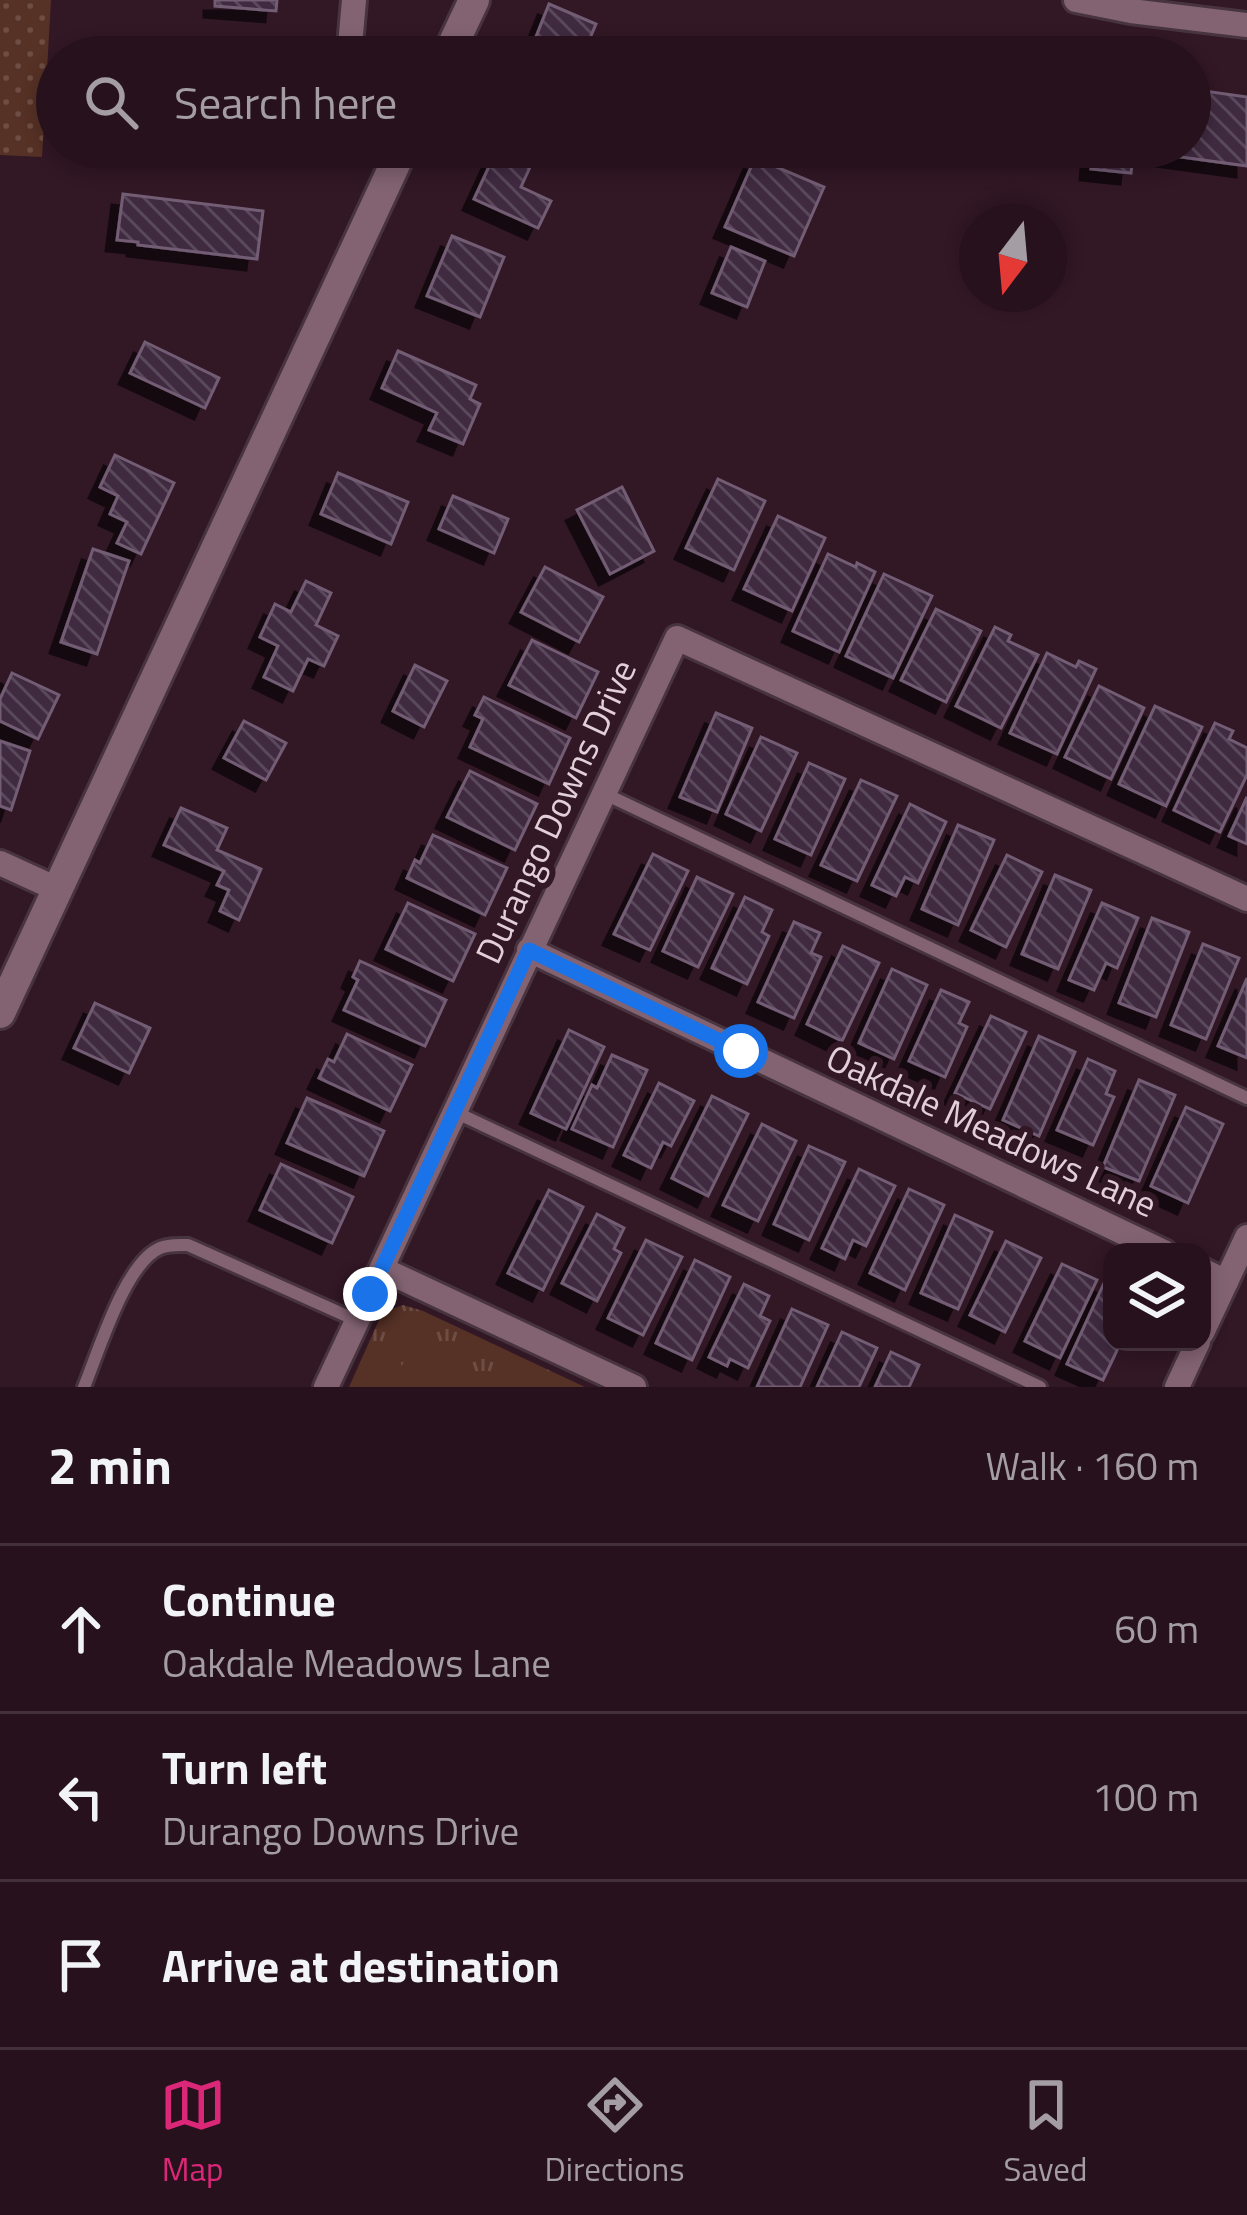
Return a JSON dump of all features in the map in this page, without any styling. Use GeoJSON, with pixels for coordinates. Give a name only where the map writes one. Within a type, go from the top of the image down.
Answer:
{"type":"FeatureCollection","features":[{"type":"Feature","properties":{"kind":"main road"},"geometry":{"type":"LineString","coordinates":[[456,36],[474,0]]}},
{"type":"Feature","properties":{"kind":"main road"},"geometry":{"type":"LineString","coordinates":[[0,1013],[387,168]]}},
{"type":"Feature","properties":{"kind":"street"},"geometry":{"type":"LineString","coordinates":[[350,36],[353,0]]}},
{"type":"Feature","properties":{"kind":"street"},"geometry":{"type":"LineString","coordinates":[[1076,0],[1247,25]]}},
{"type":"Feature","properties":{"kind":"street","name":"Durango Downs Drive"},"geometry":{"type":"LineString","coordinates":[[326,1387],[676,638],[1247,899]]}},
{"type":"Feature","properties":{"kind":"street"},"geometry":{"type":"LineString","coordinates":[[0,863],[59,890]]}},
{"type":"Feature","properties":{"kind":"street","name":"Oakdale Meadows Lane"},"geometry":{"type":"LineString","coordinates":[[529,950],[1145,1243]]}},
{"type":"Feature","properties":{"kind":"street"},"geometry":{"type":"LineString","coordinates":[[1211,1314],[1247,1238]]}},
{"type":"Feature","properties":{"kind":"street"},"geometry":{"type":"LineString","coordinates":[[382,1269],[634,1387]]}},
{"type":"Feature","properties":{"kind":"street"},"geometry":{"type":"LineString","coordinates":[[1211,1274],[1226,1282]]}},
{"type":"Feature","properties":{"kind":"street"},"geometry":{"type":"LineString","coordinates":[[1177,1387],[1194,1351]]}},
{"type":"Feature","properties":{"kind":"lane"},"geometry":{"type":"LineString","coordinates":[[603,794],[1247,1098]]}},
{"type":"Feature","properties":{"kind":"lane"},"geometry":{"type":"LineString","coordinates":[[455,1112],[1040,1387]]}},
{"type":"Feature","properties":{"kind":"lane"},"geometry":{"type":"LineString","coordinates":[[84,1387],[129,1280],[146,1256],[165,1245],[188,1245],[358,1321]]}},
{"type":"Feature","properties":{"kind":"green space"},"geometry":{"type":"Polygon","coordinates":[[[0,0],[51,0],[49,36],[36,36],[36,157],[0,155],[0,0]]]}},
{"type":"Feature","properties":{"kind":"green space"},"geometry":{"type":"Polygon","coordinates":[[[403,1305],[585,1387],[349,1387],[379,1320],[403,1305]]]}},
{"type":"Feature","properties":{"kind":"green space"},"geometry":{"type":"Polygon","coordinates":[[[414,1342],[472,1370],[464,1387],[391,1387],[414,1342]]]}},
{"type":"Feature","properties":{"kind":"building"},"geometry":{"type":"Polygon","coordinates":[[[215,0],[277,0],[276,11],[215,6],[215,0]]]}},
{"type":"Feature","properties":{"kind":"building"},"geometry":{"type":"Polygon","coordinates":[[[549,4],[596,24],[591,36],[536,36],[549,4]]]}},
{"type":"Feature","properties":{"kind":"building"},"geometry":{"type":"Polygon","coordinates":[[[1211,92],[1247,97],[1247,166],[1211,161],[1211,92]]]}},
{"type":"Feature","properties":{"kind":"building"},"geometry":{"type":"Polygon","coordinates":[[[488,168],[530,168],[521,187],[551,201],[538,228],[474,199],[488,168]]]}},
{"type":"Feature","properties":{"kind":"building"},"geometry":{"type":"Polygon","coordinates":[[[751,168],[779,168],[824,187],[794,256],[725,227],[751,168]]]}},
{"type":"Feature","properties":{"kind":"building"},"geometry":{"type":"Polygon","coordinates":[[[1091,168],[1132,168],[1131,173],[1091,168]]]}},
{"type":"Feature","properties":{"kind":"building"},"geometry":{"type":"Polygon","coordinates":[[[123,194],[263,211],[257,259],[117,240],[123,194]]]}},
{"type":"Feature","properties":{"kind":"building"},"geometry":{"type":"Polygon","coordinates":[[[452,236],[504,257],[480,317],[427,296],[452,236]]]}},
{"type":"Feature","properties":{"kind":"building"},"geometry":{"type":"Polygon","coordinates":[[[731,247],[765,261],[747,307],[712,293],[731,247]]]}},
{"type":"Feature","properties":{"kind":"building"},"geometry":{"type":"Polygon","coordinates":[[[145,342],[219,378],[205,408],[130,373],[145,342]]]}},
{"type":"Feature","properties":{"kind":"building"},"geometry":{"type":"Polygon","coordinates":[[[398,351],[476,385],[470,399],[480,404],[463,444],[429,430],[437,413],[382,388],[398,351]]]}},
{"type":"Feature","properties":{"kind":"building"},"geometry":{"type":"Polygon","coordinates":[[[115,455],[174,483],[141,554],[117,543],[127,522],[110,514],[118,496],[100,487],[115,455]]]}},
{"type":"Feature","properties":{"kind":"building"},"geometry":{"type":"Polygon","coordinates":[[[338,473],[408,502],[391,544],[321,514],[338,473]]]}},
{"type":"Feature","properties":{"kind":"building"},"geometry":{"type":"Polygon","coordinates":[[[718,479],[765,501],[734,570],[686,548],[718,479]]]}},
{"type":"Feature","properties":{"kind":"building"},"geometry":{"type":"Polygon","coordinates":[[[622,487],[654,551],[610,574],[577,510],[622,487]]]}},
{"type":"Feature","properties":{"kind":"building"},"geometry":{"type":"Polygon","coordinates":[[[453,496],[508,519],[494,553],[439,529],[453,496]]]}},
{"type":"Feature","properties":{"kind":"building"},"geometry":{"type":"Polygon","coordinates":[[[778,516],[825,538],[792,611],[744,589],[778,516]]]}},
{"type":"Feature","properties":{"kind":"building"},"geometry":{"type":"Polygon","coordinates":[[[93,549],[129,561],[97,654],[61,642],[93,549]]]}},
{"type":"Feature","properties":{"kind":"building"},"geometry":{"type":"Polygon","coordinates":[[[828,554],[875,572],[839,652],[793,631],[828,554]]]}},
{"type":"Feature","properties":{"kind":"building"},"geometry":{"type":"Polygon","coordinates":[[[545,567],[603,597],[579,642],[521,612],[545,567]]]}},
{"type":"Feature","properties":{"kind":"building"},"geometry":{"type":"Polygon","coordinates":[[[884,574],[932,596],[893,678],[846,656],[884,574]]]}},
{"type":"Feature","properties":{"kind":"building"},"geometry":{"type":"Polygon","coordinates":[[[306,581],[331,593],[316,625],[338,636],[324,666],[308,659],[293,691],[264,677],[278,646],[260,637],[275,604],[291,612],[306,581]]]}},
{"type":"Feature","properties":{"kind":"building"},"geometry":{"type":"Polygon","coordinates":[[[936,609],[981,631],[946,702],[901,680],[936,609]]]}},
{"type":"Feature","properties":{"kind":"building"},"geometry":{"type":"Polygon","coordinates":[[[995,627],[1011,635],[1008,641],[1038,655],[1001,728],[956,706],[995,627]]]}},
{"type":"Feature","properties":{"kind":"building"},"geometry":{"type":"Polygon","coordinates":[[[532,640],[598,672],[576,718],[509,685],[532,640]]]}},
{"type":"Feature","properties":{"kind":"building"},"geometry":{"type":"Polygon","coordinates":[[[1047,653],[1076,667],[1079,661],[1096,669],[1057,754],[1010,733],[1047,653]]]}},
{"type":"Feature","properties":{"kind":"building"},"geometry":{"type":"Polygon","coordinates":[[[415,665],[447,681],[424,727],[393,711],[415,665]]]}},
{"type":"Feature","properties":{"kind":"building"},"geometry":{"type":"Polygon","coordinates":[[[12,673],[59,695],[38,739],[0,721],[0,699],[12,673]]]}},
{"type":"Feature","properties":{"kind":"building"},"geometry":{"type":"Polygon","coordinates":[[[1099,686],[1144,708],[1111,779],[1065,757],[1099,686]]]}},
{"type":"Feature","properties":{"kind":"building"},"geometry":{"type":"Polygon","coordinates":[[[484,697],[570,738],[549,784],[470,747],[483,719],[475,715],[484,697]]]}},
{"type":"Feature","properties":{"kind":"building"},"geometry":{"type":"Polygon","coordinates":[[[1155,706],[1202,727],[1166,806],[1119,784],[1155,706]]]}},
{"type":"Feature","properties":{"kind":"building"},"geometry":{"type":"Polygon","coordinates":[[[716,713],[752,728],[717,812],[680,797],[716,713]]]}},
{"type":"Feature","properties":{"kind":"building"},"geometry":{"type":"Polygon","coordinates":[[[244,721],[286,743],[266,780],[224,758],[244,721]]]}},
{"type":"Feature","properties":{"kind":"building"},"geometry":{"type":"Polygon","coordinates":[[[1215,723],[1233,731],[1229,739],[1247,748],[1247,775],[1220,832],[1174,810],[1215,723]]]}},
{"type":"Feature","properties":{"kind":"building"},"geometry":{"type":"Polygon","coordinates":[[[761,737],[797,753],[761,831],[726,814],[761,737]]]}},
{"type":"Feature","properties":{"kind":"building"},"geometry":{"type":"Polygon","coordinates":[[[0,741],[30,751],[11,810],[0,806],[0,741]]]}},
{"type":"Feature","properties":{"kind":"building"},"geometry":{"type":"Polygon","coordinates":[[[809,763],[845,779],[811,855],[775,839],[809,763]]]}},
{"type":"Feature","properties":{"kind":"building"},"geometry":{"type":"Polygon","coordinates":[[[470,771],[537,804],[515,850],[447,817],[470,771]]]}},
{"type":"Feature","properties":{"kind":"building"},"geometry":{"type":"Polygon","coordinates":[[[861,780],[897,796],[857,881],[821,865],[861,780]]]}},
{"type":"Feature","properties":{"kind":"building"},"geometry":{"type":"Polygon","coordinates":[[[1247,797],[1247,844],[1229,836],[1247,797]]]}},
{"type":"Feature","properties":{"kind":"building"},"geometry":{"type":"Polygon","coordinates":[[[910,804],[946,822],[918,883],[905,877],[896,896],[872,885],[910,804]]]}},
{"type":"Feature","properties":{"kind":"building"},"geometry":{"type":"Polygon","coordinates":[[[181,808],[227,828],[217,850],[261,869],[239,920],[220,911],[229,890],[217,885],[224,871],[164,845],[181,808]]]}},
{"type":"Feature","properties":{"kind":"building"},"geometry":{"type":"Polygon","coordinates":[[[958,825],[994,840],[958,925],[922,909],[958,825]]]}},
{"type":"Feature","properties":{"kind":"building"},"geometry":{"type":"Polygon","coordinates":[[[433,835],[507,868],[485,915],[407,878],[433,835]]]}},
{"type":"Feature","properties":{"kind":"building"},"geometry":{"type":"Polygon","coordinates":[[[653,854],[688,871],[650,950],[614,934],[653,854]]]}},
{"type":"Feature","properties":{"kind":"building"},"geometry":{"type":"Polygon","coordinates":[[[1007,855],[1042,872],[1006,947],[971,930],[1007,855]]]}},
{"type":"Feature","properties":{"kind":"building"},"geometry":{"type":"Polygon","coordinates":[[[1055,875],[1091,890],[1058,969],[1022,954],[1055,875]]]}},
{"type":"Feature","properties":{"kind":"building"},"geometry":{"type":"Polygon","coordinates":[[[697,877],[733,894],[698,967],[663,951],[697,877]]]}},
{"type":"Feature","properties":{"kind":"building"},"geometry":{"type":"Polygon","coordinates":[[[745,897],[772,910],[762,932],[769,936],[747,984],[712,968],[745,897]]]}},
{"type":"Feature","properties":{"kind":"building"},"geometry":{"type":"Polygon","coordinates":[[[408,903],[475,934],[453,981],[386,949],[408,903]]]}},
{"type":"Feature","properties":{"kind":"building"},"geometry":{"type":"Polygon","coordinates":[[[1102,903],[1138,918],[1117,968],[1106,963],[1094,990],[1069,980],[1102,903]]]}},
{"type":"Feature","properties":{"kind":"building"},"geometry":{"type":"Polygon","coordinates":[[[1152,918],[1189,932],[1156,1017],[1119,1003],[1152,918]]]}},
{"type":"Feature","properties":{"kind":"building"},"geometry":{"type":"Polygon","coordinates":[[[794,922],[820,933],[811,953],[821,957],[794,1018],[758,1002],[794,922]]]}},
{"type":"Feature","properties":{"kind":"building"},"geometry":{"type":"Polygon","coordinates":[[[1203,944],[1239,958],[1206,1039],[1171,1025],[1203,944]]]}},
{"type":"Feature","properties":{"kind":"building"},"geometry":{"type":"Polygon","coordinates":[[[843,946],[879,963],[842,1041],[807,1024],[843,946]]]}},
{"type":"Feature","properties":{"kind":"building"},"geometry":{"type":"Polygon","coordinates":[[[360,961],[446,1000],[425,1046],[344,1010],[358,980],[353,977],[360,961]]]}},
{"type":"Feature","properties":{"kind":"building"},"geometry":{"type":"Polygon","coordinates":[[[892,969],[927,985],[894,1059],[859,1043],[892,969]]]}},
{"type":"Feature","properties":{"kind":"building"},"geometry":{"type":"Polygon","coordinates":[[[1247,978],[1247,1058],[1218,1046],[1247,978]]]}},
{"type":"Feature","properties":{"kind":"building"},"geometry":{"type":"Polygon","coordinates":[[[941,990],[969,1002],[959,1023],[967,1027],[945,1077],[909,1061],[941,990]]]}},
{"type":"Feature","properties":{"kind":"building"},"geometry":{"type":"Polygon","coordinates":[[[95,1003],[150,1028],[129,1073],[74,1048],[95,1003]]]}},
{"type":"Feature","properties":{"kind":"building"},"geometry":{"type":"Polygon","coordinates":[[[991,1016],[1026,1032],[990,1109],[955,1093],[991,1016]]]}},
{"type":"Feature","properties":{"kind":"building"},"geometry":{"type":"Polygon","coordinates":[[[569,1030],[604,1047],[566,1129],[531,1113],[569,1030]]]}},
{"type":"Feature","properties":{"kind":"building"},"geometry":{"type":"Polygon","coordinates":[[[347,1034],[412,1065],[390,1111],[319,1078],[328,1059],[334,1062],[347,1034]]]}},
{"type":"Feature","properties":{"kind":"building"},"geometry":{"type":"Polygon","coordinates":[[[1039,1036],[1075,1052],[1039,1136],[1003,1120],[1039,1036]]]}},
{"type":"Feature","properties":{"kind":"building"},"geometry":{"type":"Polygon","coordinates":[[[612,1055],[647,1070],[613,1147],[572,1129],[612,1055]]]}},
{"type":"Feature","properties":{"kind":"building"},"geometry":{"type":"Polygon","coordinates":[[[1088,1059],[1115,1071],[1106,1094],[1114,1097],[1093,1145],[1057,1130],[1088,1059]]]}},
{"type":"Feature","properties":{"kind":"building"},"geometry":{"type":"Polygon","coordinates":[[[1139,1080],[1175,1095],[1139,1181],[1103,1167],[1139,1080]]]}},
{"type":"Feature","properties":{"kind":"building"},"geometry":{"type":"Polygon","coordinates":[[[659,1083],[694,1101],[671,1146],[663,1142],[651,1168],[624,1155],[659,1083]]]}},
{"type":"Feature","properties":{"kind":"building"},"geometry":{"type":"Polygon","coordinates":[[[712,1096],[748,1114],[708,1196],[672,1178],[712,1096]]]}},
{"type":"Feature","properties":{"kind":"building"},"geometry":{"type":"Polygon","coordinates":[[[307,1098],[384,1131],[364,1176],[287,1143],[307,1098]]]}},
{"type":"Feature","properties":{"kind":"building"},"geometry":{"type":"Polygon","coordinates":[[[1186,1107],[1223,1124],[1188,1203],[1151,1186],[1186,1107]]]}},
{"type":"Feature","properties":{"kind":"building"},"geometry":{"type":"Polygon","coordinates":[[[762,1124],[796,1141],[758,1221],[723,1205],[762,1124]]]}},
{"type":"Feature","properties":{"kind":"building"},"geometry":{"type":"Polygon","coordinates":[[[809,1146],[845,1162],[809,1240],[774,1224],[809,1146]]]}},
{"type":"Feature","properties":{"kind":"building"},"geometry":{"type":"Polygon","coordinates":[[[281,1164],[353,1197],[332,1243],[260,1210],[281,1164]]]}},
{"type":"Feature","properties":{"kind":"building"},"geometry":{"type":"Polygon","coordinates":[[[859,1169],[895,1186],[866,1246],[853,1240],[845,1259],[822,1248],[859,1169]]]}},
{"type":"Feature","properties":{"kind":"building"},"geometry":{"type":"Polygon","coordinates":[[[909,1189],[944,1205],[905,1290],[870,1273],[909,1189]]]}},
{"type":"Feature","properties":{"kind":"building"},"geometry":{"type":"Polygon","coordinates":[[[549,1190],[583,1207],[543,1290],[508,1273],[549,1190]]]}},
{"type":"Feature","properties":{"kind":"building"},"geometry":{"type":"Polygon","coordinates":[[[597,1214],[624,1228],[614,1249],[621,1253],[597,1301],[562,1283],[597,1214]]]}},
{"type":"Feature","properties":{"kind":"building"},"geometry":{"type":"Polygon","coordinates":[[[955,1215],[992,1232],[958,1309],[921,1293],[955,1215]]]}},
{"type":"Feature","properties":{"kind":"building"},"geometry":{"type":"Polygon","coordinates":[[[646,1240],[682,1257],[643,1335],[608,1318],[646,1240]]]}},
{"type":"Feature","properties":{"kind":"building"},"geometry":{"type":"Polygon","coordinates":[[[1006,1241],[1041,1258],[1005,1332],[970,1315],[1006,1241]]]}},
{"type":"Feature","properties":{"kind":"building"},"geometry":{"type":"Polygon","coordinates":[[[695,1260],[730,1277],[692,1360],[656,1343],[695,1260]]]}},
{"type":"Feature","properties":{"kind":"building"},"geometry":{"type":"Polygon","coordinates":[[[1062,1264],[1097,1280],[1060,1358],[1025,1341],[1062,1264]]]}},
{"type":"Feature","properties":{"kind":"building"},"geometry":{"type":"Polygon","coordinates":[[[744,1284],[769,1296],[760,1316],[770,1321],[748,1368],[730,1359],[727,1366],[709,1357],[744,1284]]]}},
{"type":"Feature","properties":{"kind":"building"},"geometry":{"type":"Polygon","coordinates":[[[1103,1285],[1103,1351],[1117,1351],[1103,1380],[1067,1364],[1103,1285]]]}},
{"type":"Feature","properties":{"kind":"building"},"geometry":{"type":"Polygon","coordinates":[[[792,1309],[828,1325],[800,1387],[757,1387],[792,1309]]]}},
{"type":"Feature","properties":{"kind":"building"},"geometry":{"type":"Polygon","coordinates":[[[842,1332],[877,1348],[859,1387],[817,1387],[842,1332]]]}},
{"type":"Feature","properties":{"kind":"building"},"geometry":{"type":"Polygon","coordinates":[[[891,1352],[919,1365],[909,1387],[875,1387],[891,1352]]]}},
{"type":"Feature","properties":{"kind":"route"},"geometry":{"type":"LineString","coordinates":[[370,1294],[529,950],[741,1051]]}}]}
